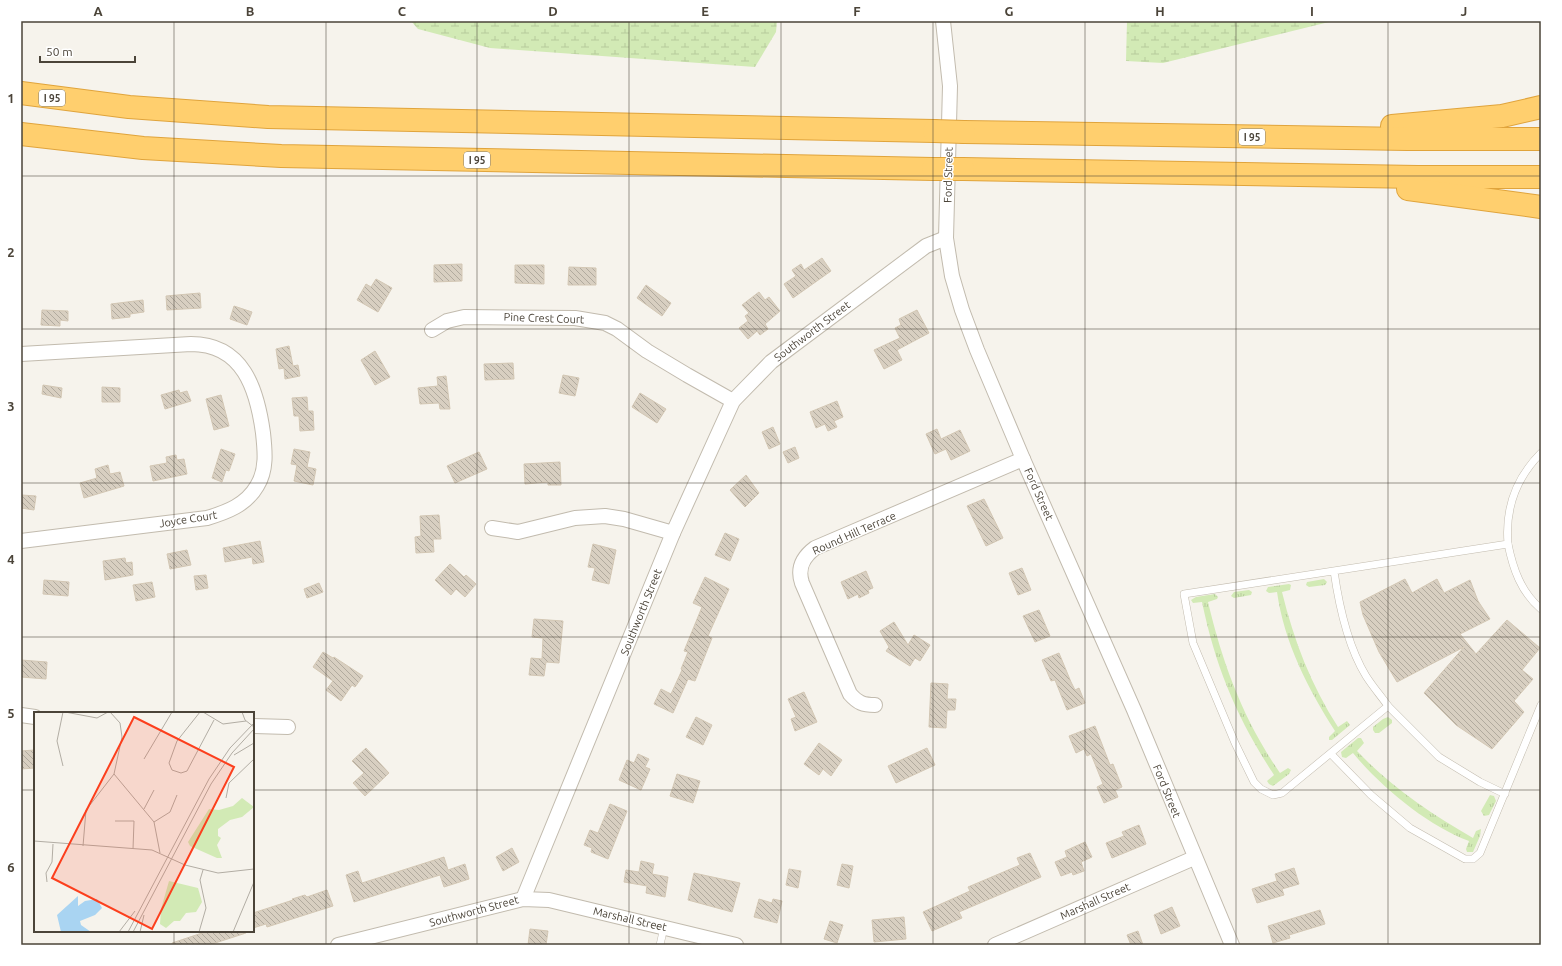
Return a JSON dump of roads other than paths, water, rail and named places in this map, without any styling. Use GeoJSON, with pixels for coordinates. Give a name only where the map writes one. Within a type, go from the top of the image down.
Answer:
{"type":"FeatureCollection","features":[{"type":"Feature","properties":{"kind":"highway"},"geometry":{"type":"LineString","coordinates":[[21,85],[84,102]]}},
{"type":"Feature","properties":{"kind":"highway","name":"I 95"},"geometry":{"type":"LineString","coordinates":[[21,93],[84,102],[221,115],[291,118],[964,132],[1266,137],[1541,139]]}},
{"type":"Feature","properties":{"kind":"highway"},"geometry":{"type":"LineString","coordinates":[[1266,137],[1502,116],[1541,107]]}},
{"type":"Feature","properties":{"kind":"highway","name":"I 95"},"geometry":{"type":"LineString","coordinates":[[21,134],[143,148],[281,156],[1278,175],[1541,177]]}},
{"type":"Feature","properties":{"kind":"highway"},"geometry":{"type":"LineString","coordinates":[[1278,175],[1472,197],[1541,207]]}},
{"type":"Feature","properties":{"kind":"street","name":"Ford Street"},"geometry":{"type":"LineString","coordinates":[[943,21],[950,86],[946,238],[952,276],[962,310],[977,350],[1134,710],[1194,858],[1232,945]]}},
{"type":"Feature","properties":{"kind":"street","name":"Southworth Street"},"geometry":{"type":"LineString","coordinates":[[338,945],[523,899],[673,533],[733,402],[771,362],[926,246],[946,238]]}},
{"type":"Feature","properties":{"kind":"street","name":"Pine Crest Court"},"geometry":{"type":"LineString","coordinates":[[432,330],[447,321],[464,317],[590,320],[617,329],[647,351],[733,402]]}},
{"type":"Feature","properties":{"kind":"street","name":"Joyce Court"},"geometry":{"type":"LineString","coordinates":[[21,354],[190,344],[212,346],[234,360],[248,377],[254,392],[261,419],[265,448],[265,464],[258,486],[248,498],[237,506],[222,513],[207,518],[21,541]]}},
{"type":"Feature","properties":{"kind":"street","name":"Round Hill Terrace"},"geometry":{"type":"LineString","coordinates":[[875,705],[862,705],[850,694],[802,583],[799,570],[803,561],[815,548],[1024,459]]}},
{"type":"Feature","properties":{"kind":"street"},"geometry":{"type":"LineString","coordinates":[[492,528],[518,532],[575,518],[598,516],[624,519],[673,533]]}},
{"type":"Feature","properties":{"kind":"street"},"geometry":{"type":"LineString","coordinates":[[21,715],[34,717]]}},
{"type":"Feature","properties":{"kind":"street"},"geometry":{"type":"LineString","coordinates":[[254,726],[288,727]]}},
{"type":"Feature","properties":{"kind":"street","name":"Marshall Street"},"geometry":{"type":"LineString","coordinates":[[995,945],[1194,858]]}},
{"type":"Feature","properties":{"kind":"street","name":"Marshall Street"},"geometry":{"type":"LineString","coordinates":[[523,899],[548,900],[736,945]]}},
{"type":"Feature","properties":{"kind":"lane"},"geometry":{"type":"LineString","coordinates":[[1541,453],[1529,467],[1513,497],[1506,525],[1512,565],[1520,584],[1541,609]]}},
{"type":"Feature","properties":{"kind":"lane"},"geometry":{"type":"LineString","coordinates":[[1388,706],[1282,793],[1273,795],[1261,789],[1254,782],[1235,744],[1194,644],[1184,594],[1508,544]]}},
{"type":"Feature","properties":{"kind":"lane"},"geometry":{"type":"LineString","coordinates":[[1334,571],[1339,605],[1350,640],[1366,675],[1388,706],[1440,757],[1480,782],[1505,794]]}},
{"type":"Feature","properties":{"kind":"lane"},"geometry":{"type":"LineString","coordinates":[[1331,754],[1371,795],[1410,828],[1464,859],[1473,859],[1480,853],[1541,705]]}},
{"type":"Feature","properties":{"kind":"lane"},"geometry":{"type":"LineString","coordinates":[[660,945],[664,927]]}}]}
